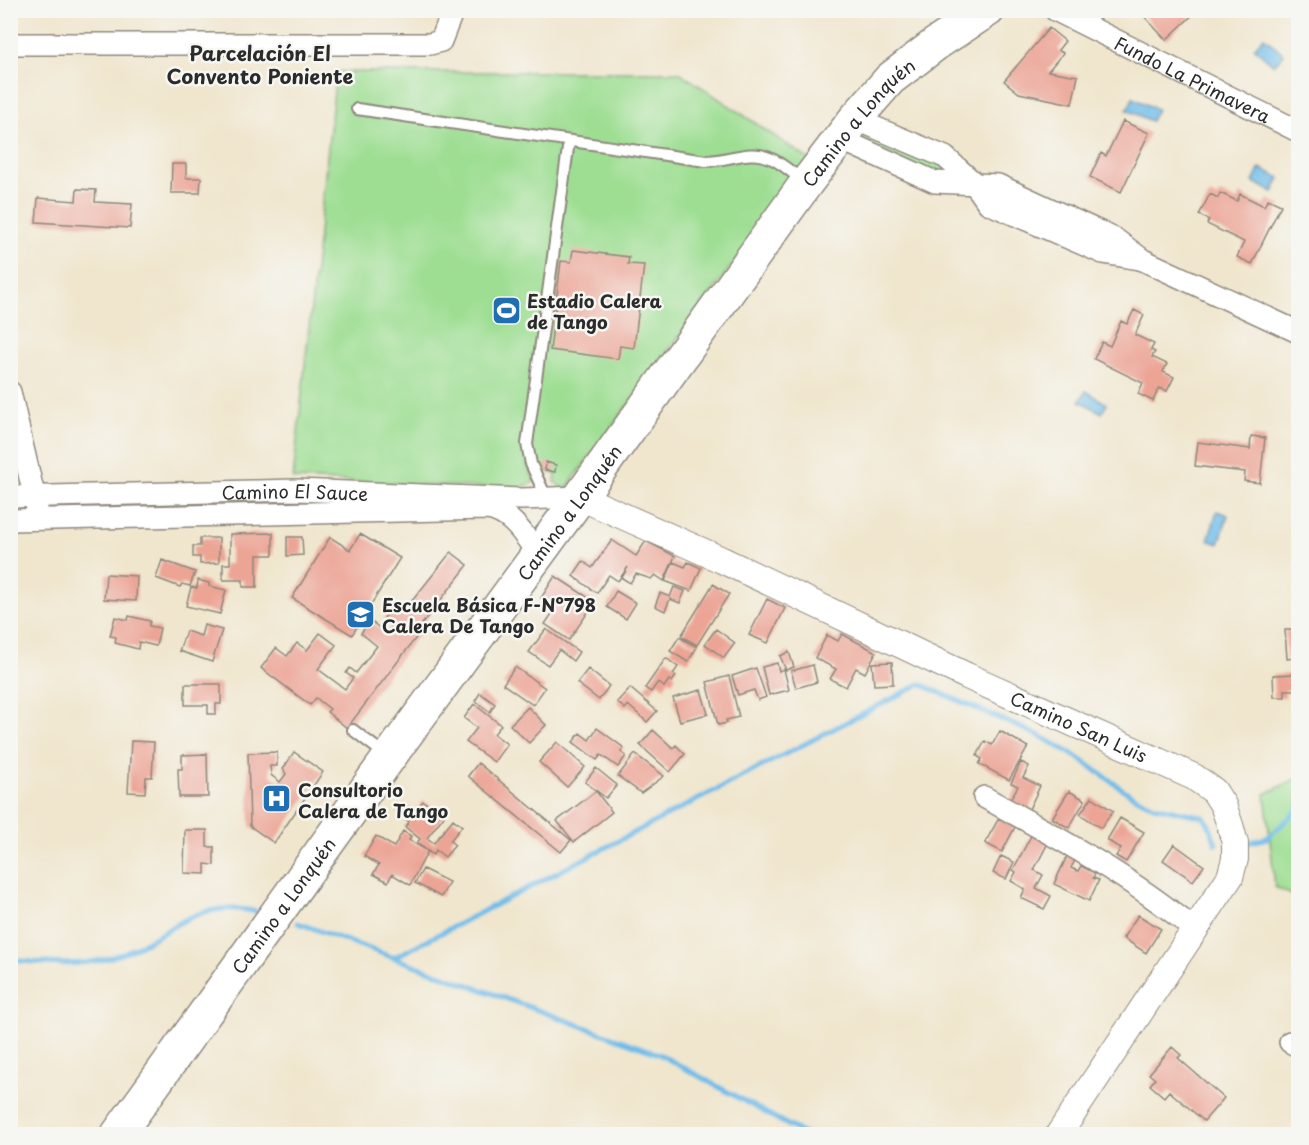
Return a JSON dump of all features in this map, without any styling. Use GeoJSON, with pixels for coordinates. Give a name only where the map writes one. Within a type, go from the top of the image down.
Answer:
{"type":"FeatureCollection","features":[{"type":"Feature","properties":{"kind":"main road","name":"Camino a Lonquén"},"geometry":{"type":"LineString","coordinates":[[118,1134],[847,129],[871,99],[898,73],[937,43],[988,10]]}},
{"type":"Feature","properties":{"kind":"street"},"geometry":{"type":"LineString","coordinates":[[10,44],[430,44],[441,41],[453,10]]}},
{"type":"Feature","properties":{"kind":"street","name":"Fundo La Primavera"},"geometry":{"type":"LineString","coordinates":[[1055,10],[1299,131]]}},
{"type":"Feature","properties":{"kind":"street"},"geometry":{"type":"LineString","coordinates":[[847,129],[935,182],[998,184],[1115,239],[1143,260],[1299,332]]}},
{"type":"Feature","properties":{"kind":"street"},"geometry":{"type":"LineString","coordinates":[[10,392],[40,519]]}},
{"type":"Feature","properties":{"kind":"street","name":"Camino El Sauce"},"geometry":{"type":"LineString","coordinates":[[10,497],[297,490],[521,500],[580,497]]}},
{"type":"Feature","properties":{"kind":"street","name":"Camino San Luis"},"geometry":{"type":"LineString","coordinates":[[580,497],[722,560],[967,676],[1194,777],[1214,791],[1223,805],[1235,843],[1235,859],[1230,877],[1059,1134]]}},
{"type":"Feature","properties":{"kind":"street"},"geometry":{"type":"LineString","coordinates":[[521,500],[514,510],[512,519],[538,554]]}},
{"type":"Feature","properties":{"kind":"street","name":"Camino El Sauce"},"geometry":{"type":"LineString","coordinates":[[10,520],[487,509],[497,511],[512,519]]}},
{"type":"Feature","properties":{"kind":"street"},"geometry":{"type":"LineString","coordinates":[[984,797],[1078,849],[1163,904],[1195,930]]}},
{"type":"Feature","properties":{"kind":"lane"},"geometry":{"type":"LineString","coordinates":[[357,109],[706,161],[718,161],[742,155],[759,155],[774,160],[807,182]]}},
{"type":"Feature","properties":{"kind":"lane"},"geometry":{"type":"LineString","coordinates":[[547,499],[531,464],[527,444],[569,141]]}},
{"type":"Feature","properties":{"kind":"lane"},"geometry":{"type":"LineString","coordinates":[[353,730],[389,758]]}},
{"type":"Feature","properties":{"kind":"green space","name":"Estadio Calera de Tango"},"geometry":{"type":"Polygon","coordinates":[[[336,72],[679,72],[810,160],[565,490],[555,482],[556,474],[544,471],[536,462],[527,465],[535,481],[519,489],[293,479],[336,72]]]}},
{"type":"Feature","properties":{"kind":"green space"},"geometry":{"type":"Polygon","coordinates":[[[865,127],[942,162],[962,179],[936,178],[858,142],[865,127]]]}},
{"type":"Feature","properties":{"kind":"green space"},"geometry":{"type":"Polygon","coordinates":[[[1298,778],[1298,898],[1275,887],[1265,794],[1298,778]]]}},
{"type":"Feature","properties":{"kind":"water"},"geometry":{"type":"Polygon","coordinates":[[[1264,37],[1284,54],[1274,65],[1254,48],[1264,37]]]}},
{"type":"Feature","properties":{"kind":"water"},"geometry":{"type":"Polygon","coordinates":[[[1133,98],[1157,109],[1151,121],[1127,110],[1133,98]]]}},
{"type":"Feature","properties":{"kind":"water"},"geometry":{"type":"Polygon","coordinates":[[[1260,168],[1280,178],[1273,192],[1253,182],[1260,168]]]}},
{"type":"Feature","properties":{"kind":"water"},"geometry":{"type":"Polygon","coordinates":[[[1086,391],[1107,404],[1102,413],[1080,401],[1086,391]]]}},
{"type":"Feature","properties":{"kind":"water"},"geometry":{"type":"Polygon","coordinates":[[[1217,511],[1228,515],[1219,544],[1208,540],[1217,511]]]}},
{"type":"Feature","properties":{"kind":"building"},"geometry":{"type":"Polygon","coordinates":[[[870,10],[892,10],[887,16],[881,11],[876,16],[870,10]]]}},
{"type":"Feature","properties":{"kind":"building"},"geometry":{"type":"Polygon","coordinates":[[[1151,10],[1198,10],[1166,40],[1144,16],[1151,10]]]}},
{"type":"Feature","properties":{"kind":"building"},"geometry":{"type":"Polygon","coordinates":[[[1049,28],[1065,41],[1058,50],[1063,53],[1048,71],[1078,76],[1072,104],[1019,93],[1004,81],[1049,28]]]}},
{"type":"Feature","properties":{"kind":"building"},"geometry":{"type":"Polygon","coordinates":[[[1123,121],[1149,133],[1121,192],[1090,177],[1101,153],[1106,156],[1123,121]]]}},
{"type":"Feature","properties":{"kind":"building"},"geometry":{"type":"Polygon","coordinates":[[[172,164],[186,164],[186,178],[201,178],[200,193],[171,193],[172,164]]]}},
{"type":"Feature","properties":{"kind":"building"},"geometry":{"type":"Polygon","coordinates":[[[77,189],[96,190],[95,202],[132,204],[130,228],[36,222],[38,198],[76,201],[77,189]]]}},
{"type":"Feature","properties":{"kind":"building"},"geometry":{"type":"Polygon","coordinates":[[[1220,193],[1237,201],[1240,194],[1264,206],[1268,199],[1281,205],[1252,264],[1237,257],[1244,242],[1207,224],[1209,220],[1199,215],[1210,194],[1218,198],[1220,193]]]}},
{"type":"Feature","properties":{"kind":"building"},"geometry":{"type":"Polygon","coordinates":[[[573,250],[629,257],[628,264],[644,265],[634,348],[620,346],[618,359],[550,350],[561,261],[571,262],[573,250]]]}},
{"type":"Feature","properties":{"kind":"building"},"geometry":{"type":"Polygon","coordinates":[[[1134,310],[1144,315],[1135,335],[1154,344],[1151,350],[1155,352],[1152,357],[1167,364],[1163,372],[1174,377],[1167,391],[1159,388],[1153,401],[1138,394],[1143,383],[1094,359],[1102,342],[1110,346],[1121,321],[1127,324],[1134,310]]]}},
{"type":"Feature","properties":{"kind":"building"},"geometry":{"type":"Polygon","coordinates":[[[1251,436],[1265,438],[1260,483],[1244,481],[1245,472],[1195,466],[1198,442],[1250,449],[1251,436]]]}},
{"type":"Feature","properties":{"kind":"building"},"geometry":{"type":"Polygon","coordinates":[[[546,462],[556,465],[555,472],[545,470],[546,462]]]}},
{"type":"Feature","properties":{"kind":"building"},"geometry":{"type":"Polygon","coordinates":[[[273,533],[273,555],[257,555],[257,587],[243,587],[243,580],[223,580],[223,564],[230,564],[230,534],[273,533]]]}},
{"type":"Feature","properties":{"kind":"building"},"geometry":{"type":"Polygon","coordinates":[[[360,534],[400,558],[352,635],[292,598],[330,537],[350,550],[360,534]]]}},
{"type":"Feature","properties":{"kind":"building"},"geometry":{"type":"Polygon","coordinates":[[[287,537],[302,537],[303,555],[287,556],[287,537]]]}},
{"type":"Feature","properties":{"kind":"building"},"geometry":{"type":"Polygon","coordinates":[[[200,538],[219,538],[219,563],[200,564],[200,557],[193,557],[193,546],[200,546],[200,538]]]}},
{"type":"Feature","properties":{"kind":"building"},"geometry":{"type":"Polygon","coordinates":[[[612,540],[636,556],[646,541],[675,556],[664,581],[655,575],[651,579],[636,574],[630,583],[622,578],[628,567],[618,581],[609,575],[597,593],[573,576],[583,561],[592,568],[612,540]]]}},
{"type":"Feature","properties":{"kind":"building"},"geometry":{"type":"Polygon","coordinates":[[[451,552],[468,565],[422,624],[425,626],[347,728],[327,712],[330,709],[316,698],[310,705],[261,668],[276,648],[287,656],[297,643],[307,650],[320,633],[336,645],[318,669],[345,689],[353,678],[346,673],[350,668],[356,673],[377,646],[361,633],[370,621],[387,633],[393,625],[384,618],[391,609],[398,613],[401,609],[404,611],[451,552]]]}},
{"type":"Feature","properties":{"kind":"building"},"geometry":{"type":"Polygon","coordinates":[[[162,560],[195,572],[190,586],[182,584],[180,587],[156,578],[162,560]]]}},
{"type":"Feature","properties":{"kind":"building"},"geometry":{"type":"Polygon","coordinates":[[[673,562],[685,567],[688,562],[701,568],[691,591],[665,581],[673,562]]]}},
{"type":"Feature","properties":{"kind":"building"},"geometry":{"type":"Polygon","coordinates":[[[106,574],[137,576],[136,601],[104,599],[106,574]]]}},
{"type":"Feature","properties":{"kind":"building"},"geometry":{"type":"Polygon","coordinates":[[[555,576],[595,602],[569,640],[545,624],[556,608],[541,598],[555,576]]]}},
{"type":"Feature","properties":{"kind":"building"},"geometry":{"type":"Polygon","coordinates":[[[198,580],[209,583],[209,586],[226,590],[220,614],[186,606],[191,587],[197,588],[198,580]]]}},
{"type":"Feature","properties":{"kind":"building"},"geometry":{"type":"Polygon","coordinates":[[[713,584],[729,594],[697,645],[681,636],[713,584]]]}},
{"type":"Feature","properties":{"kind":"building"},"geometry":{"type":"Polygon","coordinates":[[[674,587],[685,591],[680,603],[670,599],[665,611],[655,606],[660,593],[670,597],[674,587]]]}},
{"type":"Feature","properties":{"kind":"building"},"geometry":{"type":"Polygon","coordinates":[[[616,591],[636,603],[626,619],[607,607],[616,591]]]}},
{"type":"Feature","properties":{"kind":"building"},"geometry":{"type":"Polygon","coordinates":[[[767,599],[785,608],[768,643],[749,635],[767,599]]]}},
{"type":"Feature","properties":{"kind":"building"},"geometry":{"type":"Polygon","coordinates":[[[129,616],[150,621],[149,626],[160,628],[156,646],[139,642],[138,649],[115,643],[116,637],[110,636],[115,617],[128,620],[129,616]]]}},
{"type":"Feature","properties":{"kind":"building"},"geometry":{"type":"Polygon","coordinates":[[[204,625],[222,630],[212,662],[179,651],[186,631],[201,636],[204,625]]]}},
{"type":"Feature","properties":{"kind":"building"},"geometry":{"type":"Polygon","coordinates":[[[546,629],[579,652],[573,661],[559,650],[548,665],[529,652],[546,629]]]}},
{"type":"Feature","properties":{"kind":"building"},"geometry":{"type":"Polygon","coordinates":[[[716,629],[735,643],[724,658],[705,644],[716,629]]]}},
{"type":"Feature","properties":{"kind":"building"},"geometry":{"type":"Polygon","coordinates":[[[1285,630],[1298,630],[1298,690],[1285,690],[1285,697],[1274,697],[1273,675],[1295,674],[1294,658],[1287,659],[1285,630]]]}},
{"type":"Feature","properties":{"kind":"building"},"geometry":{"type":"Polygon","coordinates":[[[842,634],[876,652],[865,673],[856,668],[846,687],[830,679],[836,669],[815,658],[827,635],[838,641],[842,634]]]}},
{"type":"Feature","properties":{"kind":"building"},"geometry":{"type":"Polygon","coordinates":[[[679,637],[697,647],[688,662],[670,651],[679,637]]]}},
{"type":"Feature","properties":{"kind":"building"},"geometry":{"type":"Polygon","coordinates":[[[789,652],[794,667],[786,670],[780,656],[789,652]]]}},
{"type":"Feature","properties":{"kind":"building"},"geometry":{"type":"Polygon","coordinates":[[[666,658],[678,667],[673,674],[676,676],[664,687],[658,682],[651,692],[645,688],[666,658]]]}},
{"type":"Feature","properties":{"kind":"building"},"geometry":{"type":"Polygon","coordinates":[[[892,662],[893,684],[874,685],[872,663],[892,662]]]}},
{"type":"Feature","properties":{"kind":"building"},"geometry":{"type":"Polygon","coordinates":[[[777,663],[779,671],[784,669],[789,690],[769,695],[762,667],[777,663]]]}},
{"type":"Feature","properties":{"kind":"building"},"geometry":{"type":"Polygon","coordinates":[[[813,665],[817,682],[796,688],[791,671],[813,665]]]}},
{"type":"Feature","properties":{"kind":"building"},"geometry":{"type":"Polygon","coordinates":[[[515,667],[545,688],[533,705],[503,684],[515,667]]]}},
{"type":"Feature","properties":{"kind":"building"},"geometry":{"type":"Polygon","coordinates":[[[756,668],[766,697],[758,700],[754,690],[738,695],[732,676],[756,668]]]}},
{"type":"Feature","properties":{"kind":"building"},"geometry":{"type":"Polygon","coordinates":[[[588,669],[609,686],[599,700],[577,683],[588,669]]]}},
{"type":"Feature","properties":{"kind":"building"},"geometry":{"type":"Polygon","coordinates":[[[729,676],[739,717],[726,720],[727,723],[718,725],[707,682],[729,676]]]}},
{"type":"Feature","properties":{"kind":"building"},"geometry":{"type":"Polygon","coordinates":[[[185,684],[221,684],[221,704],[216,704],[216,714],[208,714],[208,705],[185,705],[185,684]]]}},
{"type":"Feature","properties":{"kind":"building"},"geometry":{"type":"Polygon","coordinates":[[[630,688],[657,711],[647,722],[628,705],[625,709],[617,702],[630,688]]]}},
{"type":"Feature","properties":{"kind":"building"},"geometry":{"type":"Polygon","coordinates":[[[701,690],[708,714],[680,721],[673,698],[701,690]]]}},
{"type":"Feature","properties":{"kind":"building"},"geometry":{"type":"Polygon","coordinates":[[[480,693],[495,704],[490,712],[475,701],[480,693]]]}},
{"type":"Feature","properties":{"kind":"building"},"geometry":{"type":"Polygon","coordinates":[[[474,704],[501,725],[494,734],[507,744],[494,762],[466,742],[477,728],[464,718],[474,704]]]}},
{"type":"Feature","properties":{"kind":"building"},"geometry":{"type":"Polygon","coordinates":[[[528,707],[546,725],[529,743],[510,725],[528,707]]]}},
{"type":"Feature","properties":{"kind":"building"},"geometry":{"type":"Polygon","coordinates":[[[597,728],[624,748],[621,752],[626,756],[618,767],[601,755],[597,760],[573,742],[580,733],[589,740],[597,728]]]}},
{"type":"Feature","properties":{"kind":"building"},"geometry":{"type":"Polygon","coordinates":[[[653,730],[673,748],[676,745],[685,754],[670,772],[640,745],[653,730]]]}},
{"type":"Feature","properties":{"kind":"building"},"geometry":{"type":"Polygon","coordinates":[[[1000,731],[1028,747],[1009,780],[979,764],[982,759],[977,756],[985,741],[992,745],[1000,731]]]}},
{"type":"Feature","properties":{"kind":"building"},"geometry":{"type":"Polygon","coordinates":[[[131,741],[154,742],[152,777],[146,777],[145,793],[128,792],[131,741]]]}},
{"type":"Feature","properties":{"kind":"building"},"geometry":{"type":"Polygon","coordinates":[[[557,742],[585,767],[567,787],[539,762],[557,742]]]}},
{"type":"Feature","properties":{"kind":"building","name":"Consultorio Calera de Tango"},"geometry":{"type":"Polygon","coordinates":[[[277,752],[277,766],[270,766],[271,775],[280,782],[286,774],[283,769],[294,752],[323,772],[274,843],[250,826],[248,753],[277,752]]]}},
{"type":"Feature","properties":{"kind":"building"},"geometry":{"type":"Polygon","coordinates":[[[207,754],[208,797],[179,797],[178,769],[182,769],[182,755],[207,754]]]}},
{"type":"Feature","properties":{"kind":"building"},"geometry":{"type":"Polygon","coordinates":[[[635,754],[664,776],[641,793],[618,776],[635,754]]]}},
{"type":"Feature","properties":{"kind":"building"},"geometry":{"type":"Polygon","coordinates":[[[1021,762],[1029,766],[1023,778],[1040,786],[1028,811],[1009,802],[1018,786],[1011,783],[1021,762]]]}},
{"type":"Feature","properties":{"kind":"building"},"geometry":{"type":"Polygon","coordinates":[[[478,763],[571,840],[561,852],[468,776],[478,763]]]}},
{"type":"Feature","properties":{"kind":"building"},"geometry":{"type":"Polygon","coordinates":[[[596,768],[617,785],[606,798],[585,782],[596,768]]]}},
{"type":"Feature","properties":{"kind":"building"},"geometry":{"type":"Polygon","coordinates":[[[596,791],[612,812],[574,842],[557,821],[596,791]]]}},
{"type":"Feature","properties":{"kind":"building"},"geometry":{"type":"Polygon","coordinates":[[[1069,791],[1085,800],[1069,828],[1052,818],[1069,791]]]}},
{"type":"Feature","properties":{"kind":"building"},"geometry":{"type":"Polygon","coordinates":[[[1092,797],[1113,811],[1101,828],[1080,814],[1092,797]]]}},
{"type":"Feature","properties":{"kind":"building"},"geometry":{"type":"Polygon","coordinates":[[[423,801],[444,816],[427,838],[434,843],[453,819],[462,826],[450,841],[455,845],[445,857],[436,850],[433,855],[417,843],[420,839],[405,827],[409,822],[397,812],[404,804],[415,812],[423,801]]]}},
{"type":"Feature","properties":{"kind":"building"},"geometry":{"type":"Polygon","coordinates":[[[999,818],[1015,827],[1002,852],[985,843],[999,818]]]}},
{"type":"Feature","properties":{"kind":"building"},"geometry":{"type":"Polygon","coordinates":[[[1120,818],[1144,832],[1126,862],[1116,856],[1121,849],[1107,840],[1120,818]]]}},
{"type":"Feature","properties":{"kind":"building"},"geometry":{"type":"Polygon","coordinates":[[[185,830],[207,830],[207,847],[214,847],[214,865],[205,864],[205,874],[184,873],[185,830]]]}},
{"type":"Feature","properties":{"kind":"building"},"geometry":{"type":"Polygon","coordinates":[[[1034,830],[1050,839],[1034,870],[1043,875],[1036,888],[1051,896],[1044,909],[1021,898],[1025,889],[1011,881],[1016,872],[1013,870],[1034,830]]]}},
{"type":"Feature","properties":{"kind":"building"},"geometry":{"type":"Polygon","coordinates":[[[403,831],[411,836],[409,840],[428,851],[410,885],[392,874],[388,882],[373,874],[379,865],[364,856],[376,836],[394,847],[403,831]]]}},
{"type":"Feature","properties":{"kind":"building"},"geometry":{"type":"Polygon","coordinates":[[[1174,844],[1204,866],[1193,881],[1163,860],[1174,844]]]}},
{"type":"Feature","properties":{"kind":"building"},"geometry":{"type":"Polygon","coordinates":[[[1068,854],[1076,858],[1071,868],[1078,871],[1081,866],[1095,873],[1093,878],[1099,880],[1089,901],[1054,884],[1068,854]]]}},
{"type":"Feature","properties":{"kind":"building"},"geometry":{"type":"Polygon","coordinates":[[[1001,856],[1014,862],[1006,879],[993,873],[1001,856]]]}},
{"type":"Feature","properties":{"kind":"building"},"geometry":{"type":"Polygon","coordinates":[[[423,869],[449,882],[441,897],[415,883],[423,869]]]}},
{"type":"Feature","properties":{"kind":"building"},"geometry":{"type":"Polygon","coordinates":[[[1138,915],[1161,929],[1146,953],[1123,938],[1138,915]]]}},
{"type":"Feature","properties":{"kind":"building"},"geometry":{"type":"Polygon","coordinates":[[[1172,1047],[1181,1055],[1178,1058],[1224,1098],[1204,1121],[1169,1091],[1164,1097],[1150,1085],[1155,1079],[1149,1074],[1172,1047]]]}},
{"type":"Feature","properties":{"kind":"waterway"},"geometry":{"type":"LineString","coordinates":[[395,957],[920,684],[1042,737],[1077,757],[1131,795],[1154,806],[1204,817],[1216,844]]}},
{"type":"Feature","properties":{"kind":"waterway"},"geometry":{"type":"LineString","coordinates":[[1247,843],[1267,838],[1298,810]]}},
{"type":"Feature","properties":{"kind":"waterway"},"geometry":{"type":"LineString","coordinates":[[10,960],[66,964],[93,962],[121,954],[202,913],[219,909],[239,909],[263,913]]}},
{"type":"Feature","properties":{"kind":"waterway"},"geometry":{"type":"LineString","coordinates":[[298,923],[659,1054],[804,1134]]}},
{"type":"Feature","properties":{"kind":"place","name":"Estadio Calera de Tango"},"geometry":{"type":"Point","coordinates":[506,310]}},
{"type":"Feature","properties":{"kind":"place","name":"Escuela Básica F-N°798 Calera De Tango"},"geometry":{"type":"Point","coordinates":[361,614]}},
{"type":"Feature","properties":{"kind":"place","name":"Consultorio Calera de Tango"},"geometry":{"type":"Point","coordinates":[277,799]}},
{"type":"Feature","properties":{"kind":"district","name":"Parcelación El Convento Poniente"},"geometry":{"type":"Point","coordinates":[260,64]}}]}
